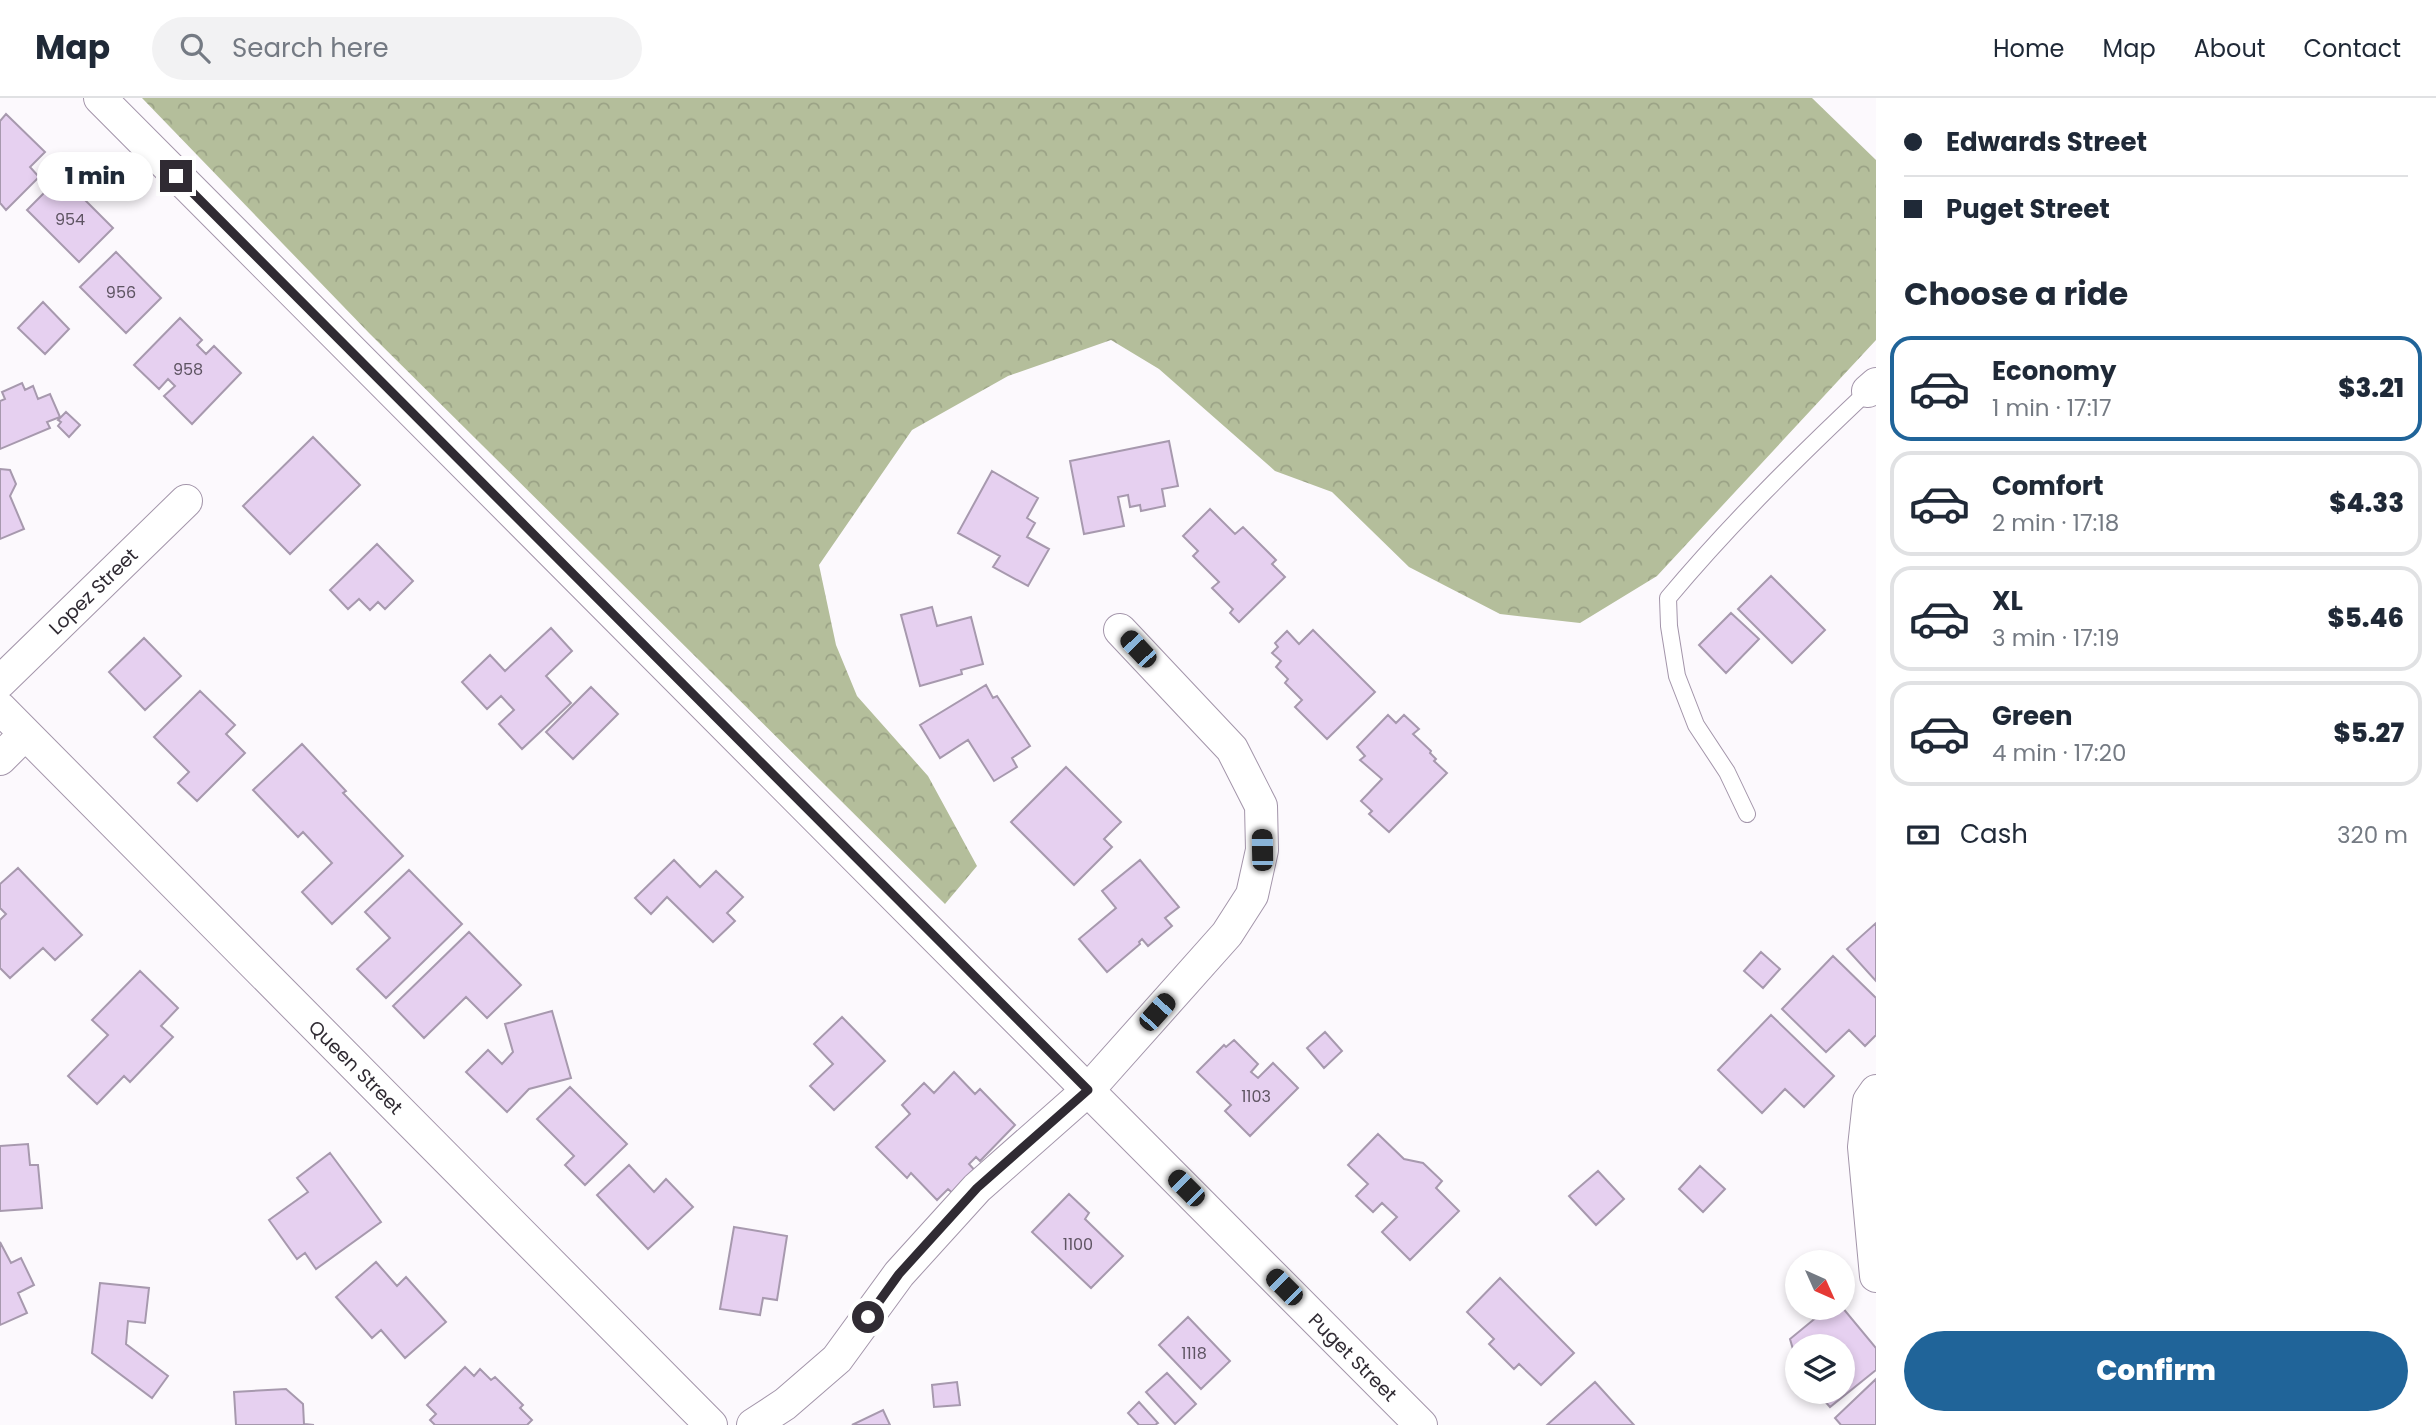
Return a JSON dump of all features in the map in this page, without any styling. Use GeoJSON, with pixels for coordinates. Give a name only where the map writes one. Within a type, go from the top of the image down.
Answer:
{"type":"FeatureCollection","features":[{"type":"Feature","properties":{"kind":"street","name":"Puget Street"},"geometry":{"type":"LineString","coordinates":[[100,98],[1421,1425]]}},
{"type":"Feature","properties":{"kind":"street","name":"Lopez Street"},"geometry":{"type":"LineString","coordinates":[[0,682],[186,501]]}},
{"type":"Feature","properties":{"kind":"street"},"geometry":{"type":"LineString","coordinates":[[753,1425],[785,1404],[838,1359],[899,1274],[977,1188],[1088,1090],[1227,934],[1252,895],[1262,850],[1261,806],[1232,749],[1120,629]]}},
{"type":"Feature","properties":{"kind":"street","name":"Queen Street"},"geometry":{"type":"LineString","coordinates":[[0,708],[711,1425]]}},
{"type":"Feature","properties":{"kind":"street"},"geometry":{"type":"LineString","coordinates":[[0,759],[25,734]]}},
{"type":"Feature","properties":{"kind":"street"},"geometry":{"type":"LineString","coordinates":[[1876,1091],[1868,1101],[1864,1147],[1876,1276]]}},
{"type":"Feature","properties":{"kind":"lane"},"geometry":{"type":"LineString","coordinates":[[1747,814],[1727,772],[1696,725],[1677,676],[1668,598],[1732,525],[1808,447],[1872,388]]}},
{"type":"Feature","properties":{"kind":"green space"},"geometry":{"type":"Polygon","coordinates":[[[142,98],[1812,98],[1876,160],[1876,340],[1657,576],[1580,623],[1500,614],[1409,567],[1332,492],[1275,471],[1159,369],[1111,340],[1008,376],[912,430],[819,565],[836,645],[857,696],[928,776],[977,866],[945,904],[370,334],[142,98]]]}},
{"type":"Feature","properties":{"kind":"building"},"geometry":{"type":"Polygon","coordinates":[[[6,114],[45,152],[30,167],[39,177],[6,210],[0,203],[0,121],[6,114]]]}},
{"type":"Feature","properties":{"kind":"building"},"geometry":{"type":"Polygon","coordinates":[[[61,176],[113,228],[79,262],[27,210],[61,176]]]}},
{"type":"Feature","properties":{"kind":"building"},"geometry":{"type":"Polygon","coordinates":[[[116,252],[161,298],[126,333],[80,287],[116,252]]]}},
{"type":"Feature","properties":{"kind":"building"},"geometry":{"type":"Polygon","coordinates":[[[43,302],[69,329],[45,354],[18,328],[43,302]]]}},
{"type":"Feature","properties":{"kind":"building"},"geometry":{"type":"Polygon","coordinates":[[[180,318],[202,340],[197,345],[206,354],[214,346],[241,373],[192,424],[164,396],[175,386],[168,379],[159,389],[134,365],[180,318]]]}},
{"type":"Feature","properties":{"kind":"building"},"geometry":{"type":"Polygon","coordinates":[[[22,383],[25,390],[33,386],[38,399],[50,394],[60,417],[47,422],[50,428],[0,449],[0,401],[5,399],[2,392],[22,383]]]}},
{"type":"Feature","properties":{"kind":"building"},"geometry":{"type":"Polygon","coordinates":[[[66,412],[80,425],[69,437],[58,426],[61,422],[58,420],[66,412]]]}},
{"type":"Feature","properties":{"kind":"building"},"geometry":{"type":"Polygon","coordinates":[[[313,437],[360,485],[290,554],[243,506],[313,437]]]}},
{"type":"Feature","properties":{"kind":"building"},"geometry":{"type":"Polygon","coordinates":[[[1169,441],[1178,486],[1162,489],[1165,506],[1141,511],[1140,505],[1130,507],[1128,495],[1118,497],[1124,526],[1084,534],[1070,461],[1169,441]]]}},
{"type":"Feature","properties":{"kind":"building"},"geometry":{"type":"Polygon","coordinates":[[[0,469],[10,470],[16,484],[10,496],[24,529],[0,539],[0,469]]]}},
{"type":"Feature","properties":{"kind":"building"},"geometry":{"type":"Polygon","coordinates":[[[992,471],[1038,498],[1027,518],[1035,523],[1027,537],[1049,549],[1028,586],[993,567],[1000,556],[958,533],[992,471]]]}},
{"type":"Feature","properties":{"kind":"building"},"geometry":{"type":"Polygon","coordinates":[[[1210,509],[1235,534],[1243,527],[1276,560],[1272,564],[1285,577],[1239,622],[1230,613],[1233,609],[1212,588],[1219,582],[1193,556],[1198,551],[1183,536],[1210,509]]]}},
{"type":"Feature","properties":{"kind":"building"},"geometry":{"type":"Polygon","coordinates":[[[377,544],[413,581],[385,609],[378,602],[370,610],[359,599],[348,609],[330,590],[377,544]]]}},
{"type":"Feature","properties":{"kind":"building"},"geometry":{"type":"Polygon","coordinates":[[[1771,576],[1825,630],[1792,663],[1738,609],[1771,576]]]}},
{"type":"Feature","properties":{"kind":"building"},"geometry":{"type":"Polygon","coordinates":[[[932,607],[937,626],[971,617],[983,664],[961,670],[962,674],[920,686],[901,615],[932,607]]]}},
{"type":"Feature","properties":{"kind":"building"},"geometry":{"type":"Polygon","coordinates":[[[1731,613],[1759,639],[1726,673],[1699,645],[1731,613]]]}},
{"type":"Feature","properties":{"kind":"building"},"geometry":{"type":"Polygon","coordinates":[[[551,628],[572,651],[546,676],[571,703],[522,749],[499,724],[514,710],[501,696],[487,709],[462,682],[490,655],[505,671],[551,628]]]}},
{"type":"Feature","properties":{"kind":"building"},"geometry":{"type":"Polygon","coordinates":[[[1313,630],[1375,692],[1327,739],[1295,707],[1302,700],[1285,683],[1288,679],[1276,667],[1281,661],[1272,653],[1278,647],[1275,643],[1287,631],[1299,644],[1313,630]]]}},
{"type":"Feature","properties":{"kind":"building"},"geometry":{"type":"Polygon","coordinates":[[[144,638],[181,676],[145,710],[109,672],[144,638]]]}},
{"type":"Feature","properties":{"kind":"building"},"geometry":{"type":"Polygon","coordinates":[[[986,685],[993,698],[997,696],[1030,746],[1012,758],[1017,767],[994,781],[968,740],[940,758],[920,725],[986,685]]]}},
{"type":"Feature","properties":{"kind":"building"},"geometry":{"type":"Polygon","coordinates":[[[591,687],[618,714],[573,759],[546,732],[591,687]]]}},
{"type":"Feature","properties":{"kind":"building"},"geometry":{"type":"Polygon","coordinates":[[[200,691],[235,725],[226,734],[245,753],[197,801],[178,783],[189,772],[154,737],[200,691]]]}},
{"type":"Feature","properties":{"kind":"building"},"geometry":{"type":"Polygon","coordinates":[[[1388,715],[1396,723],[1404,715],[1419,729],[1413,734],[1431,751],[1436,759],[1434,761],[1447,773],[1389,832],[1369,814],[1372,811],[1361,801],[1382,779],[1360,760],[1365,756],[1357,747],[1388,715]]]}},
{"type":"Feature","properties":{"kind":"building"},"geometry":{"type":"Polygon","coordinates":[[[302,744],[346,791],[343,793],[403,856],[332,924],[302,892],[332,863],[303,832],[298,837],[253,790],[302,744]]]}},
{"type":"Feature","properties":{"kind":"building"},"geometry":{"type":"Polygon","coordinates":[[[1066,767],[1121,822],[1104,839],[1112,847],[1074,885],[1011,822],[1066,767]]]}},
{"type":"Feature","properties":{"kind":"building"},"geometry":{"type":"Polygon","coordinates":[[[674,860],[700,887],[716,871],[743,897],[727,913],[735,921],[713,942],[667,897],[651,914],[635,898],[674,860]]]}},
{"type":"Feature","properties":{"kind":"building"},"geometry":{"type":"Polygon","coordinates":[[[1140,860],[1179,907],[1165,918],[1172,926],[1148,946],[1142,939],[1140,944],[1107,972],[1079,939],[1116,908],[1102,891],[1140,860]]]}},
{"type":"Feature","properties":{"kind":"building"},"geometry":{"type":"Polygon","coordinates":[[[18,868],[82,935],[55,960],[43,948],[10,978],[0,968],[0,920],[6,914],[0,908],[0,884],[18,868]]]}},
{"type":"Feature","properties":{"kind":"building"},"geometry":{"type":"Polygon","coordinates":[[[409,870],[462,924],[386,998],[357,969],[390,938],[365,912],[409,870]]]}},
{"type":"Feature","properties":{"kind":"building"},"geometry":{"type":"Polygon","coordinates":[[[1876,923],[1876,981],[1847,949],[1876,923]]]}},
{"type":"Feature","properties":{"kind":"building"},"geometry":{"type":"Polygon","coordinates":[[[469,932],[521,985],[487,1018],[466,997],[424,1038],[393,1006],[469,932]]]}},
{"type":"Feature","properties":{"kind":"building"},"geometry":{"type":"Polygon","coordinates":[[[1761,952],[1780,969],[1763,988],[1744,971],[1761,952]]]}},
{"type":"Feature","properties":{"kind":"building"},"geometry":{"type":"Polygon","coordinates":[[[1833,956],[1876,998],[1876,1035],[1865,1046],[1849,1030],[1826,1052],[1782,1009],[1833,956]]]}},
{"type":"Feature","properties":{"kind":"building"},"geometry":{"type":"Polygon","coordinates":[[[140,971],[178,1008],[161,1026],[173,1037],[130,1082],[124,1076],[97,1104],[68,1076],[108,1035],[92,1020],[140,971]]]}},
{"type":"Feature","properties":{"kind":"building"},"geometry":{"type":"Polygon","coordinates":[[[552,1011],[571,1078],[529,1089],[507,1112],[466,1072],[488,1050],[502,1064],[513,1052],[505,1024],[552,1011]]]}},
{"type":"Feature","properties":{"kind":"building"},"geometry":{"type":"Polygon","coordinates":[[[1771,1015],[1834,1076],[1804,1107],[1785,1089],[1762,1113],[1718,1070],[1771,1015]]]}},
{"type":"Feature","properties":{"kind":"building"},"geometry":{"type":"Polygon","coordinates":[[[842,1017],[885,1061],[834,1110],[810,1086],[833,1064],[814,1044],[842,1017]]]}},
{"type":"Feature","properties":{"kind":"building"},"geometry":{"type":"Polygon","coordinates":[[[1325,1032],[1342,1051],[1324,1068],[1307,1048],[1325,1032]]]}},
{"type":"Feature","properties":{"kind":"building"},"geometry":{"type":"Polygon","coordinates":[[[1234,1040],[1258,1064],[1251,1072],[1258,1078],[1273,1063],[1298,1088],[1250,1136],[1225,1111],[1231,1105],[1197,1072],[1224,1045],[1226,1047],[1234,1040]]]}},
{"type":"Feature","properties":{"kind":"building"},"geometry":{"type":"Polygon","coordinates":[[[954,1072],[975,1094],[980,1089],[1015,1125],[980,1161],[976,1157],[969,1164],[978,1174],[956,1196],[948,1189],[937,1200],[911,1173],[907,1178],[876,1147],[910,1114],[902,1105],[924,1083],[934,1093],[954,1072]]]}},
{"type":"Feature","properties":{"kind":"building"},"geometry":{"type":"Polygon","coordinates":[[[570,1087],[627,1144],[585,1185],[565,1165],[574,1156],[537,1119],[570,1087]]]}},
{"type":"Feature","properties":{"kind":"building"},"geometry":{"type":"Polygon","coordinates":[[[1378,1134],[1404,1159],[1423,1163],[1442,1181],[1436,1188],[1459,1211],[1410,1260],[1382,1232],[1397,1217],[1382,1203],[1373,1212],[1356,1196],[1368,1184],[1348,1165],[1378,1134]]]}},
{"type":"Feature","properties":{"kind":"building"},"geometry":{"type":"Polygon","coordinates":[[[28,1144],[30,1165],[38,1165],[42,1208],[0,1211],[0,1146],[28,1144]]]}},
{"type":"Feature","properties":{"kind":"building"},"geometry":{"type":"Polygon","coordinates":[[[330,1153],[381,1222],[316,1269],[305,1253],[297,1259],[269,1220],[308,1192],[297,1178],[330,1153]]]}},
{"type":"Feature","properties":{"kind":"building"},"geometry":{"type":"Polygon","coordinates":[[[629,1165],[654,1192],[666,1179],[693,1207],[648,1249],[597,1195],[629,1165]]]}},
{"type":"Feature","properties":{"kind":"building"},"geometry":{"type":"Polygon","coordinates":[[[1700,1166],[1725,1189],[1703,1212],[1679,1189],[1700,1166]]]}},
{"type":"Feature","properties":{"kind":"building"},"geometry":{"type":"Polygon","coordinates":[[[1598,1171],[1624,1199],[1596,1225],[1569,1196],[1598,1171]]]}},
{"type":"Feature","properties":{"kind":"building"},"geometry":{"type":"Polygon","coordinates":[[[1069,1194],[1089,1213],[1085,1219],[1123,1256],[1091,1288],[1032,1232],[1069,1194]]]}},
{"type":"Feature","properties":{"kind":"building"},"geometry":{"type":"Polygon","coordinates":[[[734,1227],[787,1236],[777,1300],[763,1298],[760,1315],[720,1309],[734,1227]]]}},
{"type":"Feature","properties":{"kind":"building"},"geometry":{"type":"Polygon","coordinates":[[[0,1242],[11,1263],[21,1258],[34,1285],[18,1293],[27,1313],[0,1325],[0,1242]]]}},
{"type":"Feature","properties":{"kind":"building"},"geometry":{"type":"Polygon","coordinates":[[[376,1262],[397,1286],[406,1277],[446,1322],[405,1358],[381,1330],[372,1338],[336,1297],[376,1262]]]}},
{"type":"Feature","properties":{"kind":"building"},"geometry":{"type":"Polygon","coordinates":[[[1500,1278],[1574,1353],[1541,1385],[1519,1364],[1514,1369],[1489,1344],[1494,1339],[1467,1312],[1500,1278]]]}},
{"type":"Feature","properties":{"kind":"building"},"geometry":{"type":"Polygon","coordinates":[[[100,1283],[149,1288],[145,1323],[128,1321],[126,1344],[168,1376],[152,1398],[92,1353],[100,1283]]]}},
{"type":"Feature","properties":{"kind":"building"},"geometry":{"type":"Polygon","coordinates":[[[1188,1317],[1230,1361],[1201,1389],[1159,1345],[1188,1317]]]}},
{"type":"Feature","properties":{"kind":"building"},"geometry":{"type":"Polygon","coordinates":[[[1813,1320],[1853,1320],[1876,1348],[1876,1370],[1855,1387],[1855,1334],[1796,1334],[1813,1320]]]}},
{"type":"Feature","properties":{"kind":"building"},"geometry":{"type":"Polygon","coordinates":[[[465,1367],[474,1376],[480,1369],[491,1380],[495,1377],[523,1405],[520,1408],[532,1420],[527,1425],[435,1425],[430,1420],[436,1414],[427,1405],[465,1367]]]}},
{"type":"Feature","properties":{"kind":"building"},"geometry":{"type":"Polygon","coordinates":[[[1167,1373],[1196,1404],[1175,1424],[1146,1392],[1167,1373]]]}},
{"type":"Feature","properties":{"kind":"building"},"geometry":{"type":"Polygon","coordinates":[[[1876,1379],[1876,1425],[1841,1425],[1835,1418],[1850,1404],[1855,1404],[1855,1399],[1876,1379]]]}},
{"type":"Feature","properties":{"kind":"building"},"geometry":{"type":"Polygon","coordinates":[[[957,1382],[960,1405],[934,1407],[932,1385],[957,1382]]]}},
{"type":"Feature","properties":{"kind":"building"},"geometry":{"type":"Polygon","coordinates":[[[1595,1382],[1634,1425],[1547,1425],[1595,1382]]]}},
{"type":"Feature","properties":{"kind":"building"},"geometry":{"type":"Polygon","coordinates":[[[286,1389],[303,1404],[304,1424],[314,1425],[236,1425],[234,1392],[286,1389]]]}},
{"type":"Feature","properties":{"kind":"building"},"geometry":{"type":"Polygon","coordinates":[[[1139,1402],[1158,1423],[1139,1425],[1128,1413],[1139,1402]]]}},
{"type":"Feature","properties":{"kind":"building"},"geometry":{"type":"Polygon","coordinates":[[[883,1410],[890,1425],[852,1425],[883,1410]]]}},
{"type":"Feature","properties":{"kind":"route"},"geometry":{"type":"LineString","coordinates":[[176,176],[1088,1090],[977,1188],[899,1274],[868,1317]]}}]}
